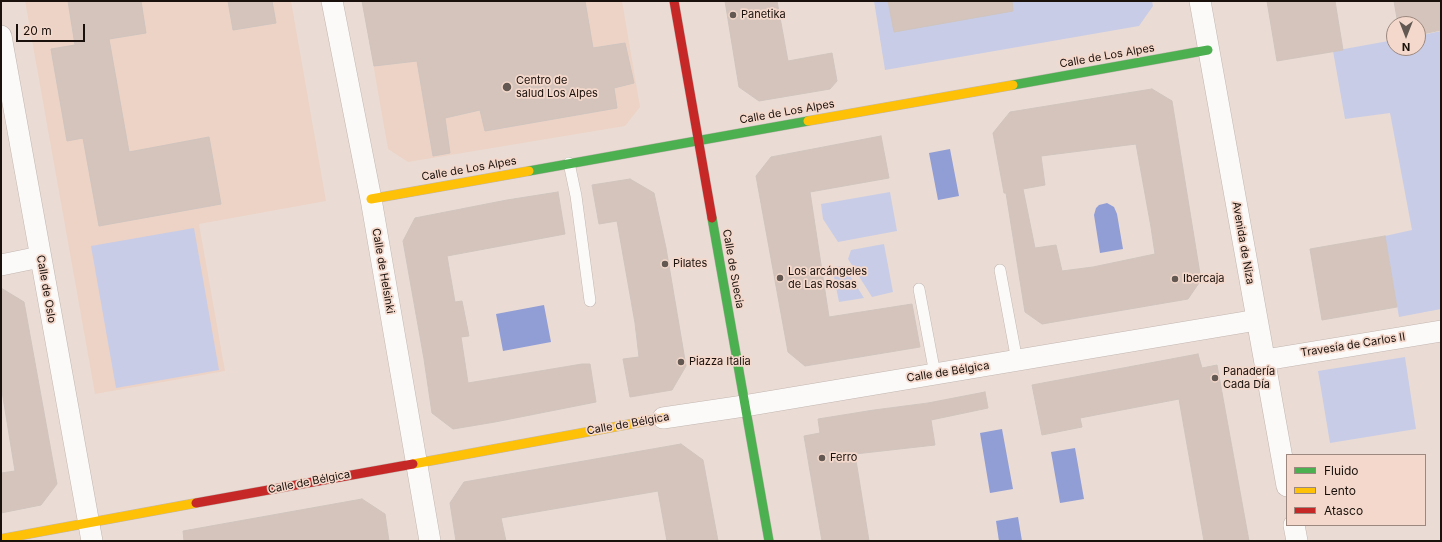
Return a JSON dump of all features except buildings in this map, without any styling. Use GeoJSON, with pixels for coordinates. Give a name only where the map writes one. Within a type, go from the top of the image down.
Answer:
{"type":"FeatureCollection","features":[{"type":"Feature","properties":{"kind":"street","name":"Calle de Helsinki"},"geometry":{"type":"LineString","coordinates":[[332,1],[371,199],[430,541]]}},
{"type":"Feature","properties":{"kind":"street","name":"Calle de Suecia"},"geometry":{"type":"LineString","coordinates":[[674,1],[744,406],[769,541]]}},
{"type":"Feature","properties":{"kind":"street","name":"Avenida de Niza"},"geometry":{"type":"LineString","coordinates":[[1200,1],[1286,480]]}},
{"type":"Feature","properties":{"kind":"street","name":"Calle de Oslo"},"geometry":{"type":"LineString","coordinates":[[1,36],[90,532]]}},
{"type":"Feature","properties":{"kind":"street","name":"Calle de Los Alpes"},"geometry":{"type":"LineString","coordinates":[[371,199],[1208,50]]}},
{"type":"Feature","properties":{"kind":"street"},"geometry":{"type":"LineString","coordinates":[[1,265],[40,257]]}},
{"type":"Feature","properties":{"kind":"street","name":"Calle de Bélgica"},"geometry":{"type":"LineString","coordinates":[[1,539],[90,532],[416,462],[663,418],[1017,361],[1257,320]]}},
{"type":"Feature","properties":{"kind":"street","name":"Travesía de Carlos II"},"geometry":{"type":"LineString","coordinates":[[1265,360],[1441,331]]}},
{"type":"Feature","properties":{"kind":"street"},"geometry":{"type":"LineString","coordinates":[[1294,526],[1297,541]]}},
{"type":"Feature","properties":{"kind":"lane"},"geometry":{"type":"LineString","coordinates":[[569,163],[576,196],[590,301]]}},
{"type":"Feature","properties":{"kind":"lane"},"geometry":{"type":"LineString","coordinates":[[1000,270],[1017,361]]}},
{"type":"Feature","properties":{"kind":"lane"},"geometry":{"type":"LineString","coordinates":[[919,289],[935,374]]}},
{"type":"Feature","properties":{"kind":"shaded area"},"geometry":{"type":"Polygon","coordinates":[[[25,1],[291,1],[326,201],[199,224],[225,371],[95,394],[25,1]]]}},
{"type":"Feature","properties":{"kind":"shaded area","name":"Centro de salud Los Alpes"},"geometry":{"type":"Polygon","coordinates":[[[362,1],[622,1],[640,107],[625,126],[408,162],[388,149],[362,1]]]}},
{"type":"Feature","properties":{"kind":"shaded area"},"geometry":{"type":"Polygon","coordinates":[[[874,1],[1152,1],[1153,6],[1139,26],[885,70],[874,1]]]}},
{"type":"Feature","properties":{"kind":"shaded area"},"geometry":{"type":"Polygon","coordinates":[[[1441,31],[1441,309],[1399,317],[1385,236],[1412,230],[1390,113],[1345,119],[1333,51],[1386,41],[1386,56],[1426,56],[1426,34],[1441,31]]]}},
{"type":"Feature","properties":{"kind":"shaded area"},"geometry":{"type":"Polygon","coordinates":[[[890,192],[897,231],[838,242],[823,219],[821,204],[890,192]]]}},
{"type":"Feature","properties":{"kind":"shaded area"},"geometry":{"type":"Polygon","coordinates":[[[194,228],[219,370],[116,388],[91,246],[194,228]]]}},
{"type":"Feature","properties":{"kind":"shaded area"},"geometry":{"type":"Polygon","coordinates":[[[884,244],[893,292],[872,297],[848,259],[851,250],[884,244]]]}},
{"type":"Feature","properties":{"kind":"shaded area"},"geometry":{"type":"Polygon","coordinates":[[[844,266],[864,298],[839,302],[832,267],[844,266]]]}},
{"type":"Feature","properties":{"kind":"shaded area"},"geometry":{"type":"Polygon","coordinates":[[[1405,357],[1416,429],[1330,443],[1318,371],[1405,357]]]}},
{"type":"Feature","properties":{"kind":"water"},"geometry":{"type":"Polygon","coordinates":[[[950,149],[959,196],[938,200],[929,153],[950,149]]]}},
{"type":"Feature","properties":{"kind":"water"},"geometry":{"type":"Polygon","coordinates":[[[1107,203],[1114,207],[1117,214],[1123,249],[1100,253],[1094,215],[1096,208],[1099,205],[1107,203]]]}},
{"type":"Feature","properties":{"kind":"water"},"geometry":{"type":"Polygon","coordinates":[[[544,305],[551,342],[503,351],[496,314],[544,305]]]}},
{"type":"Feature","properties":{"kind":"water"},"geometry":{"type":"Polygon","coordinates":[[[1002,429],[1013,489],[990,493],[980,433],[1002,429]]]}},
{"type":"Feature","properties":{"kind":"water"},"geometry":{"type":"Polygon","coordinates":[[[1075,448],[1084,499],[1060,503],[1051,452],[1075,448]]]}},
{"type":"Feature","properties":{"kind":"water"},"geometry":{"type":"Polygon","coordinates":[[[1018,517],[1022,541],[999,541],[996,521],[1018,517]]]}},
{"type":"Feature","properties":{"kind":"traffic: fast"},"geometry":{"type":"LineString","coordinates":[[1013,85],[1208,50]]}},
{"type":"Feature","properties":{"kind":"traffic: fast"},"geometry":{"type":"LineString","coordinates":[[529,171],[808,121]]}},
{"type":"Feature","properties":{"kind":"traffic: fast"},"geometry":{"type":"LineString","coordinates":[[712,218],[769,541]]}},
{"type":"Feature","properties":{"kind":"traffic: slow"},"geometry":{"type":"LineString","coordinates":[[808,121],[1013,85]]}},
{"type":"Feature","properties":{"kind":"traffic: slow"},"geometry":{"type":"LineString","coordinates":[[371,199],[529,171]]}},
{"type":"Feature","properties":{"kind":"traffic: slow"},"geometry":{"type":"LineString","coordinates":[[413,464],[663,418]]}},
{"type":"Feature","properties":{"kind":"traffic: slow"},"geometry":{"type":"LineString","coordinates":[[1,539],[196,503]]}},
{"type":"Feature","properties":{"kind":"traffic: jam"},"geometry":{"type":"LineString","coordinates":[[674,1],[712,218]]}},
{"type":"Feature","properties":{"kind":"traffic: jam"},"geometry":{"type":"LineString","coordinates":[[196,503],[413,464]]}},
{"type":"Feature","properties":{"kind":"place","name":"Panetika"},"geometry":{"type":"Point","coordinates":[733,15]}},
{"type":"Feature","properties":{"kind":"place","name":"Centro de salud Los Alpes"},"geometry":{"type":"Point","coordinates":[507,87]}},
{"type":"Feature","properties":{"kind":"place","name":"Pilates"},"geometry":{"type":"Point","coordinates":[665,264]}},
{"type":"Feature","properties":{"kind":"place","name":"Los arcángeles de Las Rosas"},"geometry":{"type":"Point","coordinates":[780,278]}},
{"type":"Feature","properties":{"kind":"place","name":"Ibercaja"},"geometry":{"type":"Point","coordinates":[1175,279]}},
{"type":"Feature","properties":{"kind":"place","name":"Piazza Italia"},"geometry":{"type":"Point","coordinates":[681,362]}},
{"type":"Feature","properties":{"kind":"place","name":"Panadería Cada Día"},"geometry":{"type":"Point","coordinates":[1215,378]}},
{"type":"Feature","properties":{"kind":"place","name":"Ferro"},"geometry":{"type":"Point","coordinates":[822,458]}}]}
